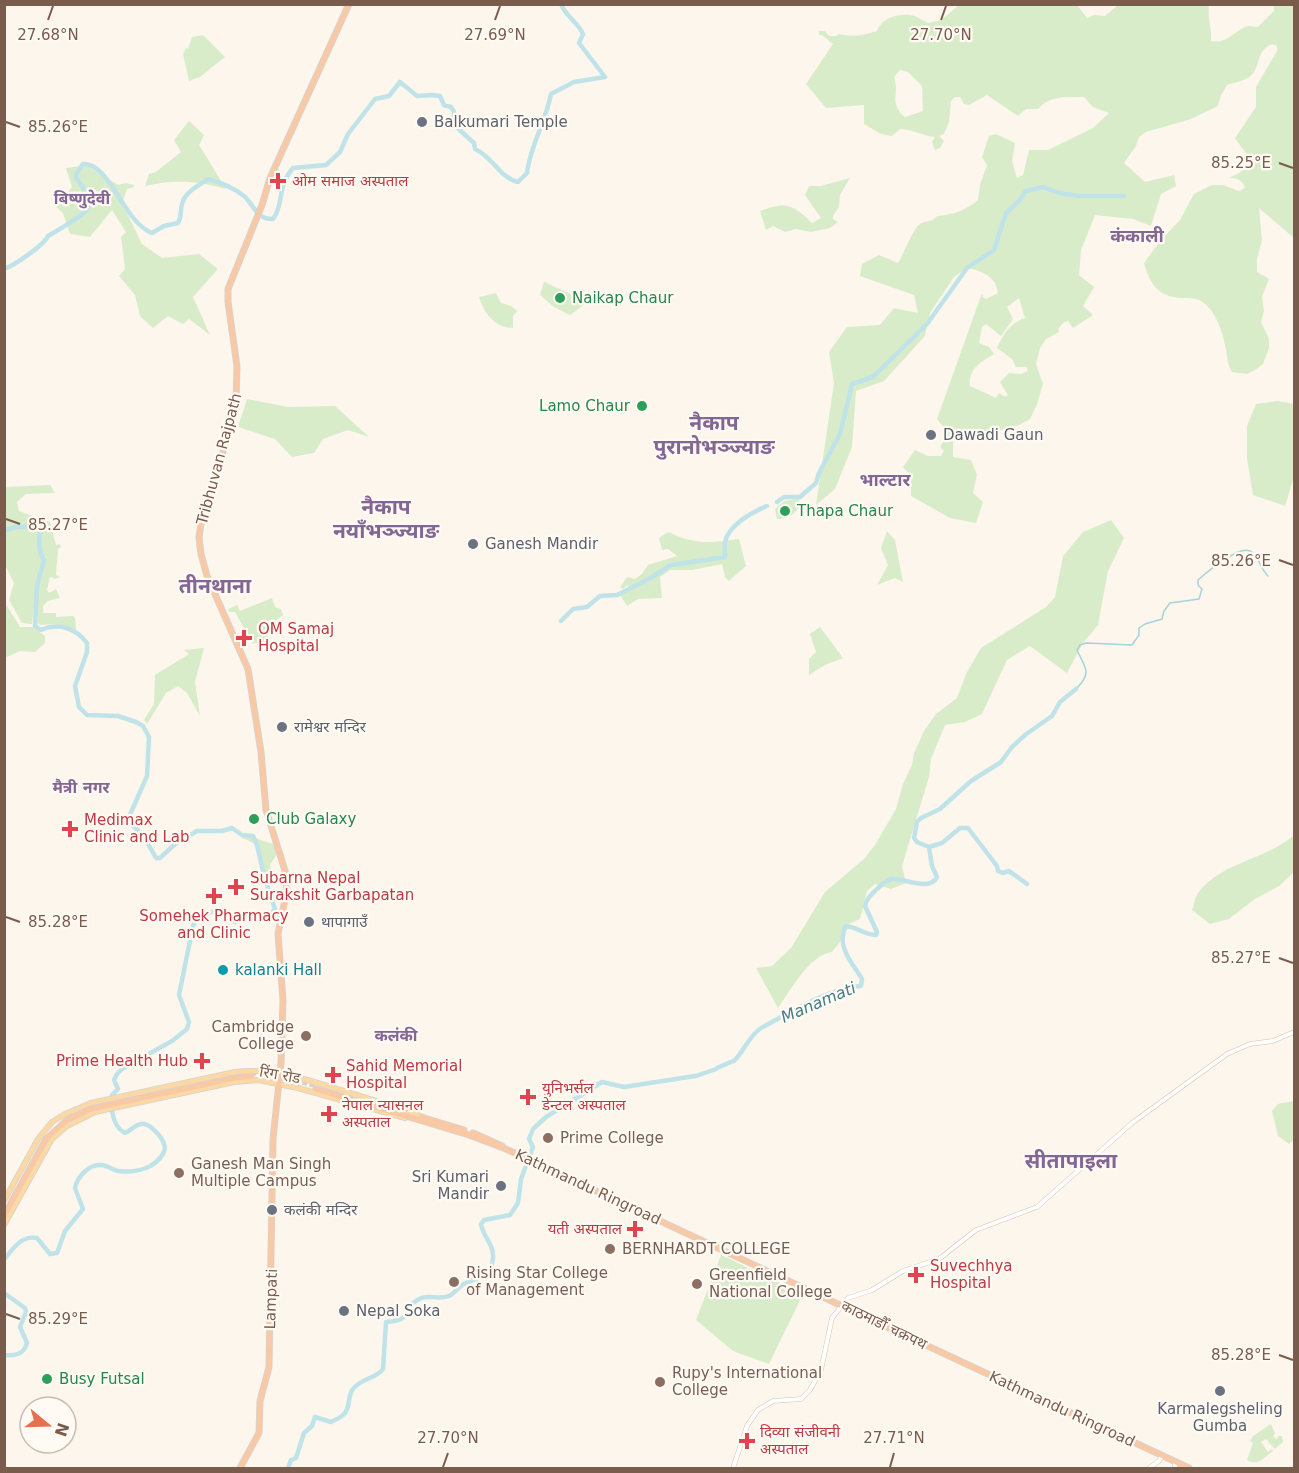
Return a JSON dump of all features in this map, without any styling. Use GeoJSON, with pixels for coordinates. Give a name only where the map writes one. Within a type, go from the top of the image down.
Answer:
{"type":"FeatureCollection","features":[{"type":"Feature","properties":{"kind":"highway","name":"Tribhuvan Rajpath"},"geometry":{"type":"LineString","coordinates":[[280,1072],[283,1000],[278,934],[287,878],[268,816],[258,753],[252,692],[246,663],[207,576],[201,554],[200,537],[202,516],[224,449],[236,402],[238,382],[228,289],[268,188],[351,4]]}},
{"type":"Feature","properties":{"kind":"highway"},"geometry":{"type":"LineString","coordinates":[[278,1083],[280,1072]]}},
{"type":"Feature","properties":{"kind":"highway"},"geometry":{"type":"LineString","coordinates":[[4,1216],[47,1134],[61,1120],[81,1110],[251,1075]]}},
{"type":"Feature","properties":{"kind":"highway","name":"Lampati"},"geometry":{"type":"LineString","coordinates":[[240,1468],[256,1439],[260,1426],[260,1401],[269,1367],[273,1139],[278,1083]]}},
{"type":"Feature","properties":{"kind":"highway","name":"Kathmandu Ringroad"},"geometry":{"type":"LineString","coordinates":[[316,1088],[488,1138],[523,1158],[833,1301]]}},
{"type":"Feature","properties":{"kind":"highway"},"geometry":{"type":"LineString","coordinates":[[4,1209],[36,1158]]}},
{"type":"Feature","properties":{"kind":"highway","name":"काठमाडाैँ चक्रपथ"},"geometry":{"type":"LineString","coordinates":[[833,1301],[936,1350]]}},
{"type":"Feature","properties":{"kind":"highway","name":"Kathmandu Ringroad"},"geometry":{"type":"LineString","coordinates":[[936,1350],[1162,1456],[1175,1465],[1189,1468]]}},
{"type":"Feature","properties":{"kind":"main road"},"geometry":{"type":"LineString","coordinates":[[733,1468],[747,1426],[758,1410],[772,1401],[801,1399],[810,1390],[821,1370],[832,1318],[848,1298],[872,1290],[903,1271],[939,1259],[970,1233],[1037,1207],[1132,1123],[1227,1054],[1250,1044],[1273,1041],[1294,1032]]}},
{"type":"Feature","properties":{"kind":"main road","name":"रिंग रोड"},"geometry":{"type":"LineString","coordinates":[[128,1100],[235,1072],[258,1070],[280,1072],[388,1104],[425,1120]]}},
{"type":"Feature","properties":{"kind":"main road"},"geometry":{"type":"LineString","coordinates":[[128,1100],[243,1080],[267,1080],[388,1114],[425,1120]]}},
{"type":"Feature","properties":{"kind":"main road"},"geometry":{"type":"LineString","coordinates":[[4,1201],[46,1128],[65,1113],[86,1105],[100,1106]]}},
{"type":"Feature","properties":{"kind":"main road"},"geometry":{"type":"LineString","coordinates":[[4,1225],[36,1158]]}},
{"type":"Feature","properties":{"kind":"main road"},"geometry":{"type":"LineString","coordinates":[[1149,1468],[1162,1456]]}},
{"type":"Feature","properties":{"kind":"green space"},"geometry":{"type":"Polygon","coordinates":[[[959,5],[1077,5],[1087,18],[1094,15],[1105,16],[1118,5],[1209,5],[1211,41],[1217,41],[1227,39],[1248,26],[1258,27],[1274,11],[1274,5],[1294,5],[1294,238],[1259,208],[1262,240],[1257,259],[1257,272],[1269,279],[1262,297],[1264,311],[1261,322],[1269,339],[1269,348],[1263,364],[1247,374],[1232,372],[1220,328],[1212,311],[1199,300],[1174,297],[1161,292],[1152,283],[1144,263],[1160,241],[1180,220],[1194,194],[1212,185],[1223,185],[1239,191],[1245,188],[1239,180],[1229,178],[1250,164],[1246,153],[1235,138],[1256,107],[1256,87],[1277,51],[1277,46],[1272,44],[1261,53],[1252,75],[1227,85],[1218,106],[1191,119],[1146,132],[1139,137],[1136,146],[1124,163],[1145,182],[1174,175],[1176,186],[1161,194],[1151,226],[1133,219],[1095,215],[1081,250],[1079,275],[1094,287],[1083,306],[1093,315],[1073,328],[1068,321],[1064,322],[1058,329],[1059,332],[1046,339],[1040,348],[1036,364],[1043,384],[1030,419],[1019,425],[994,432],[979,432],[967,437],[953,432],[953,457],[971,460],[977,475],[973,493],[983,502],[976,523],[950,518],[911,496],[911,476],[903,467],[915,450],[928,456],[941,456],[944,451],[940,447],[945,439],[945,429],[937,419],[982,293],[986,299],[998,293],[991,278],[967,268],[954,277],[930,313],[925,336],[884,381],[856,391],[852,447],[835,489],[816,505],[834,383],[829,352],[847,327],[880,325],[894,308],[918,313],[914,295],[860,276],[862,264],[879,255],[898,263],[920,224],[933,220],[937,216],[969,207],[978,200],[987,165],[982,157],[989,136],[996,134],[1015,143],[1012,161],[1017,178],[1023,175],[1029,150],[1048,150],[1093,128],[1109,113],[1093,107],[1084,97],[1053,99],[1038,109],[1026,109],[1018,116],[987,95],[969,105],[964,104],[960,97],[955,97],[951,101],[949,122],[944,134],[939,136],[944,141],[940,148],[935,150],[932,142],[935,137],[900,129],[892,136],[881,134],[864,124],[864,105],[826,108],[806,84],[833,44],[819,35],[819,31],[825,31],[829,36],[862,35],[877,31],[887,19],[904,15],[915,16],[928,23],[941,20],[959,5]],[[900,70],[894,77],[896,103],[905,117],[923,111],[922,86],[908,72],[900,70]],[[1019,298],[1007,307],[1013,319],[1001,336],[986,324],[982,327],[979,343],[989,347],[994,354],[980,363],[973,371],[970,386],[996,398],[999,393],[1005,397],[1008,395],[1000,382],[1009,373],[1021,374],[1028,371],[1027,367],[1016,367],[1012,359],[997,348],[1008,330],[1025,318],[1019,298]]]}},
{"type":"Feature","properties":{"kind":"green space"},"geometry":{"type":"Polygon","coordinates":[[[203,35],[225,57],[200,77],[189,81],[183,54],[186,48],[188,49],[192,37],[203,35]]]}},
{"type":"Feature","properties":{"kind":"green space"},"geometry":{"type":"Polygon","coordinates":[[[189,121],[204,135],[199,145],[226,189],[186,182],[165,182],[145,186],[149,174],[156,172],[181,152],[174,140],[189,121]]]}},
{"type":"Feature","properties":{"kind":"green space"},"geometry":{"type":"Polygon","coordinates":[[[87,165],[118,185],[126,183],[134,185],[127,189],[122,203],[142,244],[162,258],[199,254],[218,269],[193,297],[210,335],[189,319],[183,324],[168,316],[153,328],[140,316],[135,295],[119,276],[125,269],[121,237],[126,232],[112,210],[90,237],[70,234],[63,213],[56,207],[72,187],[66,168],[87,165]]]}},
{"type":"Feature","properties":{"kind":"green space"},"geometry":{"type":"Polygon","coordinates":[[[850,178],[840,195],[839,207],[833,216],[833,219],[838,222],[830,228],[811,232],[796,229],[785,232],[773,226],[766,230],[760,211],[776,206],[789,206],[812,223],[821,218],[805,195],[809,186],[821,186],[850,178]]]}},
{"type":"Feature","properties":{"kind":"green space","name":"Naikap Chaur"},"geometry":{"type":"Polygon","coordinates":[[[544,282],[573,295],[585,304],[570,315],[554,307],[540,295],[544,282]]]}},
{"type":"Feature","properties":{"kind":"green space"},"geometry":{"type":"Polygon","coordinates":[[[496,293],[501,303],[517,311],[513,316],[513,328],[496,322],[484,309],[479,297],[496,293]]]}},
{"type":"Feature","properties":{"kind":"green space"},"geometry":{"type":"Polygon","coordinates":[[[247,399],[288,407],[335,406],[369,437],[348,430],[323,439],[314,453],[292,457],[275,439],[238,427],[247,399]]]}},
{"type":"Feature","properties":{"kind":"green space"},"geometry":{"type":"Polygon","coordinates":[[[1278,401],[1294,404],[1294,476],[1285,506],[1253,495],[1247,458],[1247,426],[1256,404],[1278,401]]]}},
{"type":"Feature","properties":{"kind":"green space"},"geometry":{"type":"Polygon","coordinates":[[[50,485],[55,493],[26,494],[17,502],[19,511],[50,522],[56,545],[60,544],[61,547],[58,549],[56,575],[60,577],[56,579],[50,577],[47,590],[49,593],[56,589],[60,598],[48,601],[43,606],[43,613],[56,613],[56,617],[73,616],[76,630],[54,624],[40,625],[35,621],[38,585],[46,556],[42,560],[36,588],[32,624],[22,623],[9,600],[14,583],[5,565],[5,487],[50,485]]]}},
{"type":"Feature","properties":{"kind":"green space","name":"Thapa Chaur"},"geometry":{"type":"Polygon","coordinates":[[[798,499],[801,503],[795,513],[777,519],[775,509],[784,501],[798,499]]]}},
{"type":"Feature","properties":{"kind":"green space"},"geometry":{"type":"Polygon","coordinates":[[[1111,520],[1124,538],[1108,571],[1098,625],[1083,643],[1067,673],[1030,646],[1007,660],[982,714],[965,722],[945,725],[931,759],[929,777],[902,866],[906,883],[891,889],[875,884],[867,891],[860,919],[844,926],[840,942],[832,952],[816,959],[808,966],[778,1008],[756,968],[772,966],[791,948],[825,892],[864,859],[875,845],[896,809],[914,753],[924,731],[936,714],[957,698],[966,674],[981,648],[1046,607],[1055,597],[1063,556],[1083,532],[1111,520]]]}},
{"type":"Feature","properties":{"kind":"green space"},"geometry":{"type":"Polygon","coordinates":[[[887,531],[895,540],[903,582],[895,578],[877,585],[888,565],[881,548],[887,531]]]}},
{"type":"Feature","properties":{"kind":"green space"},"geometry":{"type":"Polygon","coordinates":[[[668,532],[703,542],[739,539],[746,566],[729,581],[725,577],[722,564],[692,570],[670,570],[660,577],[662,598],[638,599],[627,606],[620,595],[628,590],[628,585],[623,589],[620,587],[627,577],[635,579],[648,565],[677,556],[668,549],[662,550],[659,538],[668,532]]]}},
{"type":"Feature","properties":{"kind":"green space"},"geometry":{"type":"Polygon","coordinates":[[[272,598],[275,607],[281,609],[283,615],[266,628],[268,638],[258,647],[256,642],[253,644],[235,612],[229,612],[228,609],[237,605],[240,611],[272,598]]]}},
{"type":"Feature","properties":{"kind":"green space"},"geometry":{"type":"Polygon","coordinates":[[[4,601],[20,627],[33,627],[45,636],[45,643],[35,652],[20,651],[5,658],[4,601]]]}},
{"type":"Feature","properties":{"kind":"green space"},"geometry":{"type":"Polygon","coordinates":[[[820,627],[843,658],[809,675],[809,659],[816,652],[810,634],[820,627]]]}},
{"type":"Feature","properties":{"kind":"green space"},"geometry":{"type":"Polygon","coordinates":[[[204,648],[195,682],[200,716],[187,693],[178,686],[166,693],[147,724],[144,720],[154,704],[155,675],[189,654],[184,650],[204,648]]]}},
{"type":"Feature","properties":{"kind":"green space"},"geometry":{"type":"Polygon","coordinates":[[[239,833],[276,845],[277,854],[270,865],[274,879],[266,884],[262,859],[256,844],[242,838],[239,833]]]}},
{"type":"Feature","properties":{"kind":"green space"},"geometry":{"type":"Polygon","coordinates":[[[1294,835],[1294,872],[1279,886],[1255,899],[1229,919],[1210,924],[1192,910],[1198,893],[1208,882],[1232,867],[1271,850],[1294,835]]]}},
{"type":"Feature","properties":{"kind":"green space"},"geometry":{"type":"Polygon","coordinates":[[[1293,1101],[1294,1140],[1289,1144],[1278,1136],[1272,1111],[1278,1104],[1293,1101]]]}},
{"type":"Feature","properties":{"kind":"green space"},"geometry":{"type":"Polygon","coordinates":[[[721,1255],[803,1294],[769,1364],[733,1351],[696,1320],[721,1255]]]}},
{"type":"Feature","properties":{"kind":"green space"},"geometry":{"type":"Polygon","coordinates":[[[1271,1424],[1275,1433],[1273,1436],[1276,1439],[1282,1436],[1283,1442],[1275,1449],[1266,1439],[1261,1442],[1268,1452],[1272,1449],[1273,1451],[1258,1462],[1247,1460],[1253,1436],[1271,1424]]]}},
{"type":"Feature","properties":{"kind":"waterway"},"geometry":{"type":"LineString","coordinates":[[4,269],[29,254],[48,236],[79,217],[88,208],[89,201],[86,193],[75,176],[83,164],[93,166],[101,172],[133,217],[142,227],[152,233],[164,226],[178,223],[186,196],[208,179],[236,190],[244,196],[259,215],[273,219],[279,207],[284,182],[293,168],[326,165],[340,152],[348,134],[375,99],[389,96],[400,82],[417,96],[440,96],[444,105],[451,107],[454,112],[453,124],[474,143],[475,149],[487,157],[506,176],[518,182],[527,173],[531,153],[551,94],[574,82],[605,77],[579,43],[583,34],[561,4]]}},
{"type":"Feature","properties":{"kind":"waterway"},"geometry":{"type":"LineString","coordinates":[[777,502],[784,497],[800,497],[816,483],[840,434],[852,384],[873,377],[927,324],[967,268],[994,250],[1006,213],[1026,191],[1043,187],[1059,193],[1079,196],[1124,196]]}},
{"type":"Feature","properties":{"kind":"waterway"},"geometry":{"type":"LineString","coordinates":[[561,621],[573,609],[587,607],[600,596],[617,595],[671,565],[725,557],[725,543],[730,531],[748,516],[767,506]]}},
{"type":"Feature","properties":{"kind":"waterway"},"geometry":{"type":"LineString","coordinates":[[4,531],[16,527],[39,527],[39,547],[44,560],[37,586],[35,626],[41,630],[53,627],[66,628],[72,630],[87,643],[87,652],[75,686],[79,707],[87,715],[118,716],[136,722],[143,726],[149,737],[147,776],[129,817],[131,824],[143,835],[156,858],[160,858],[174,845],[197,831],[222,831],[232,828],[242,835],[253,836],[275,909],[270,915],[256,915],[235,922],[226,915],[214,911],[197,918],[193,926],[179,995],[189,1022],[187,1029],[172,1041],[122,1069],[114,1080],[118,1089],[112,1095],[112,1105],[117,1126],[125,1133],[141,1124],[151,1128],[164,1144],[164,1152],[160,1159],[139,1170],[118,1171],[101,1165],[88,1169],[81,1176],[75,1188],[83,1209],[65,1231],[57,1253],[50,1254],[37,1238],[32,1238],[18,1244],[4,1260]]}},
{"type":"Feature","properties":{"kind":"waterway"},"geometry":{"type":"LineString","coordinates":[[1076,689],[1086,674],[1085,666],[1077,650],[1080,645],[1086,643],[1132,645],[1139,635],[1139,628],[1162,619],[1170,603],[1199,599],[1202,589],[1198,585],[1198,580],[1232,555],[1240,551],[1252,552],[1268,576]]}},
{"type":"Feature","properties":{"kind":"waterway"},"geometry":{"type":"LineString","coordinates":[[929,847],[917,842],[914,838],[917,822],[940,809],[971,781],[1001,762],[1012,747],[1052,716],[1060,702],[1076,689]]}},
{"type":"Feature","properties":{"kind":"waterway","name":"Manamati"},"geometry":{"type":"LineString","coordinates":[[763,1027],[824,996],[849,987],[861,986],[862,979],[844,947],[843,933],[846,926],[876,935],[877,932],[865,906],[869,897],[883,883],[892,879],[923,884],[934,881],[937,877],[932,866],[929,847],[942,843],[960,828],[968,828],[997,866],[998,871],[1003,873],[1009,871],[1027,884]]}},
{"type":"Feature","properties":{"kind":"waterway","name":"Manamati"},"geometry":{"type":"LineString","coordinates":[[734,1061],[761,1028]]}},
{"type":"Feature","properties":{"kind":"waterway","name":"Manamati"},"geometry":{"type":"LineString","coordinates":[[717,1068],[733,1061]]}},
{"type":"Feature","properties":{"kind":"waterway","name":"Manamati"},"geometry":{"type":"LineString","coordinates":[[696,1076],[716,1069]]}},
{"type":"Feature","properties":{"kind":"waterway","name":"Manamati"},"geometry":{"type":"LineString","coordinates":[[288,1468],[291,1460],[296,1458],[304,1433],[312,1426],[315,1417],[331,1422],[340,1417],[347,1409],[350,1395],[356,1385],[383,1369],[386,1322],[402,1319],[410,1306],[421,1298],[449,1296],[462,1285],[483,1276],[490,1269],[493,1253],[481,1224],[484,1220],[510,1215],[518,1203],[521,1179],[533,1147],[529,1139],[533,1129],[546,1117],[602,1082],[624,1087],[695,1076]]}},
{"type":"Feature","properties":{"kind":"waterway"},"geometry":{"type":"LineString","coordinates":[[4,1293],[25,1308],[26,1312],[20,1327],[27,1343],[19,1354],[4,1355]]}},
{"type":"Feature","properties":{"kind":"tunnel"},"geometry":{"type":"LineString","coordinates":[[251,1073],[281,1076],[317,1086]]}},
{"type":"Feature","properties":{"kind":"place","name":"Balkumari Temple"},"geometry":{"type":"Point","coordinates":[422,122]}},
{"type":"Feature","properties":{"kind":"place","name":"ओम समाज अस्पताल"},"geometry":{"type":"Point","coordinates":[278,181]}},
{"type":"Feature","properties":{"kind":"place","name":"Naikap Chaur"},"geometry":{"type":"Point","coordinates":[560,298]}},
{"type":"Feature","properties":{"kind":"place","name":"Lamo Chaur"},"geometry":{"type":"Point","coordinates":[642,406]}},
{"type":"Feature","properties":{"kind":"place","name":"Dawadi Gaun"},"geometry":{"type":"Point","coordinates":[931,435]}},
{"type":"Feature","properties":{"kind":"place","name":"Thapa Chaur"},"geometry":{"type":"Point","coordinates":[785,511]}},
{"type":"Feature","properties":{"kind":"place","name":"Ganesh Mandir"},"geometry":{"type":"Point","coordinates":[473,544]}},
{"type":"Feature","properties":{"kind":"place","name":"OM Samaj Hospital"},"geometry":{"type":"Point","coordinates":[244,638]}},
{"type":"Feature","properties":{"kind":"place","name":"रामेश्वर मन्दिर"},"geometry":{"type":"Point","coordinates":[282,727]}},
{"type":"Feature","properties":{"kind":"place","name":"Club Galaxy"},"geometry":{"type":"Point","coordinates":[254,819]}},
{"type":"Feature","properties":{"kind":"place","name":"Medimax Clinic and Lab"},"geometry":{"type":"Point","coordinates":[70,829]}},
{"type":"Feature","properties":{"kind":"place","name":"Subarna Nepal Surakshit Garbapatan"},"geometry":{"type":"Point","coordinates":[236,887]}},
{"type":"Feature","properties":{"kind":"place","name":"Somehek Pharmacy and Clinic"},"geometry":{"type":"Point","coordinates":[214,896]}},
{"type":"Feature","properties":{"kind":"place","name":"थापागाउँ"},"geometry":{"type":"Point","coordinates":[309,922]}},
{"type":"Feature","properties":{"kind":"place","name":"kalanki Hall"},"geometry":{"type":"Point","coordinates":[223,970]}},
{"type":"Feature","properties":{"kind":"place","name":"Cambridge College"},"geometry":{"type":"Point","coordinates":[306,1036]}},
{"type":"Feature","properties":{"kind":"place","name":"Prime Health Hub"},"geometry":{"type":"Point","coordinates":[202,1061]}},
{"type":"Feature","properties":{"kind":"place","name":"Sahid Memorial Hospital"},"geometry":{"type":"Point","coordinates":[333,1075]}},
{"type":"Feature","properties":{"kind":"place","name":"युनिभर्सल डेन्टल अस्पताल"},"geometry":{"type":"Point","coordinates":[528,1097]}},
{"type":"Feature","properties":{"kind":"place","name":"नेपाल न्यासनल अस्पताल"},"geometry":{"type":"Point","coordinates":[329,1114]}},
{"type":"Feature","properties":{"kind":"place","name":"Prime College"},"geometry":{"type":"Point","coordinates":[548,1138]}},
{"type":"Feature","properties":{"kind":"place","name":"Ganesh Man Singh Multiple Campus"},"geometry":{"type":"Point","coordinates":[179,1173]}},
{"type":"Feature","properties":{"kind":"place","name":"Sri Kumari Mandir"},"geometry":{"type":"Point","coordinates":[501,1186]}},
{"type":"Feature","properties":{"kind":"place","name":"कलंकी मन्दिर"},"geometry":{"type":"Point","coordinates":[272,1210]}},
{"type":"Feature","properties":{"kind":"place","name":"यती अस्पताल"},"geometry":{"type":"Point","coordinates":[635,1229]}},
{"type":"Feature","properties":{"kind":"place","name":"BERNHARDT COLLEGE"},"geometry":{"type":"Point","coordinates":[610,1249]}},
{"type":"Feature","properties":{"kind":"place","name":"Suvechhya Hospital"},"geometry":{"type":"Point","coordinates":[916,1275]}},
{"type":"Feature","properties":{"kind":"place","name":"Rising Star College of Management"},"geometry":{"type":"Point","coordinates":[454,1282]}},
{"type":"Feature","properties":{"kind":"place","name":"Greenfield National College"},"geometry":{"type":"Point","coordinates":[697,1284]}},
{"type":"Feature","properties":{"kind":"place","name":"Nepal Soka"},"geometry":{"type":"Point","coordinates":[344,1311]}},
{"type":"Feature","properties":{"kind":"place","name":"Busy Futsal"},"geometry":{"type":"Point","coordinates":[47,1379]}},
{"type":"Feature","properties":{"kind":"place","name":"Rupy's International College"},"geometry":{"type":"Point","coordinates":[660,1382]}},
{"type":"Feature","properties":{"kind":"place","name":"Karmalegsheling Gumba"},"geometry":{"type":"Point","coordinates":[1220,1391]}},
{"type":"Feature","properties":{"kind":"place","name":"दिव्या संजीवनी अस्पताल"},"geometry":{"type":"Point","coordinates":[747,1441]}},
{"type":"Feature","properties":{"kind":"district","name":"बिष्णुदेवी"},"geometry":{"type":"Point","coordinates":[82,198]}},
{"type":"Feature","properties":{"kind":"district","name":"कंकाली"},"geometry":{"type":"Point","coordinates":[1137,236]}},
{"type":"Feature","properties":{"kind":"district","name":"नैकाप पुरानोभञ्ज्याङ"},"geometry":{"type":"Point","coordinates":[714,435]}},
{"type":"Feature","properties":{"kind":"district","name":"भाल्टार"},"geometry":{"type":"Point","coordinates":[885,480]}},
{"type":"Feature","properties":{"kind":"district","name":"नैकाप नयाँभञ्ज्याङ"},"geometry":{"type":"Point","coordinates":[386,519]}},
{"type":"Feature","properties":{"kind":"district","name":"तीनथाना"},"geometry":{"type":"Point","coordinates":[215,586]}},
{"type":"Feature","properties":{"kind":"district","name":"मैत्री नगर"},"geometry":{"type":"Point","coordinates":[81,787]}},
{"type":"Feature","properties":{"kind":"district","name":"कलंकी"},"geometry":{"type":"Point","coordinates":[396,1035]}},
{"type":"Feature","properties":{"kind":"district","name":"सीतापाइला"},"geometry":{"type":"Point","coordinates":[1071,1161]}}]}
